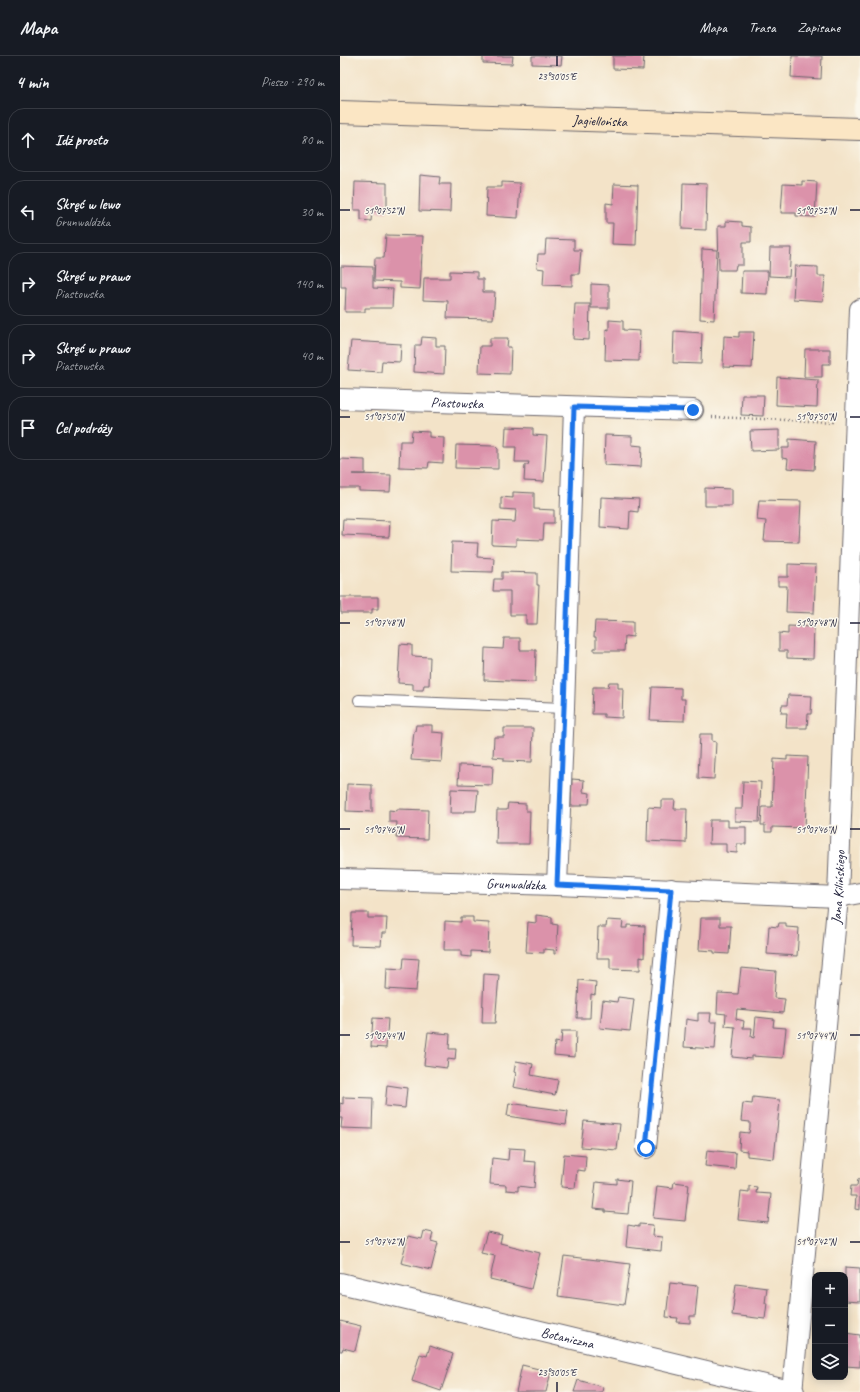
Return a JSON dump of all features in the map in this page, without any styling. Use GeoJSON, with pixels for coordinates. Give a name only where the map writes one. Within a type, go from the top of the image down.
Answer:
{"type":"FeatureCollection","features":[{"type":"Feature","properties":{"kind":"street","name":"Jagiellońska"},"geometry":{"type":"LineString","coordinates":[[340,112],[860,129]]}},
{"type":"Feature","properties":{"kind":"street","name":"Jana Kilińskiego"},"geometry":{"type":"LineString","coordinates":[[793,1392],[838,896],[855,573],[860,309]]}},
{"type":"Feature","properties":{"kind":"street","name":"Piastowska"},"geometry":{"type":"LineString","coordinates":[[340,398],[693,410]]}},
{"type":"Feature","properties":{"kind":"street"},"geometry":{"type":"LineString","coordinates":[[557,885],[574,407]]}},
{"type":"Feature","properties":{"kind":"street","name":"Grunwaldzka"},"geometry":{"type":"LineString","coordinates":[[340,879],[557,885],[838,896],[860,893]]}},
{"type":"Feature","properties":{"kind":"street"},"geometry":{"type":"LineString","coordinates":[[646,1148],[671,890]]}},
{"type":"Feature","properties":{"kind":"street","name":"Botaniczna"},"geometry":{"type":"LineString","coordinates":[[340,1283],[793,1392]]}},
{"type":"Feature","properties":{"kind":"lane"},"geometry":{"type":"LineString","coordinates":[[359,700],[564,708]]}},
{"type":"Feature","properties":{"kind":"path"},"geometry":{"type":"LineString","coordinates":[[693,410],[707,417],[842,422]]}},
{"type":"Feature","properties":{"kind":"building"},"geometry":{"type":"Polygon","coordinates":[[[483,56],[513,56],[512,64],[483,63],[483,56]]]}},
{"type":"Feature","properties":{"kind":"building"},"geometry":{"type":"Polygon","coordinates":[[[532,56],[562,56],[561,65],[532,64],[532,56]]]}},
{"type":"Feature","properties":{"kind":"building"},"geometry":{"type":"Polygon","coordinates":[[[613,56],[644,56],[643,70],[613,69],[613,56]]]}},
{"type":"Feature","properties":{"kind":"building"},"geometry":{"type":"Polygon","coordinates":[[[792,56],[822,56],[821,79],[791,77],[792,56]]]}},
{"type":"Feature","properties":{"kind":"building"},"geometry":{"type":"Polygon","coordinates":[[[420,175],[440,177],[439,184],[451,184],[450,212],[419,211],[420,175]]]}},
{"type":"Feature","properties":{"kind":"building"},"geometry":{"type":"Polygon","coordinates":[[[802,181],[817,182],[815,217],[796,216],[796,213],[781,213],[783,184],[802,185],[802,181]]]}},
{"type":"Feature","properties":{"kind":"building"},"geometry":{"type":"Polygon","coordinates":[[[355,182],[387,183],[387,212],[372,211],[371,221],[361,220],[361,210],[354,210],[355,182]]]}},
{"type":"Feature","properties":{"kind":"building"},"geometry":{"type":"Polygon","coordinates":[[[502,182],[520,183],[518,218],[486,216],[487,187],[502,187],[502,182]]]}},
{"type":"Feature","properties":{"kind":"building"},"geometry":{"type":"Polygon","coordinates":[[[683,183],[707,184],[706,230],[682,229],[683,183]]]}},
{"type":"Feature","properties":{"kind":"building"},"geometry":{"type":"Polygon","coordinates":[[[614,184],[638,185],[636,245],[612,244],[613,223],[606,223],[606,203],[613,204],[614,184]]]}},
{"type":"Feature","properties":{"kind":"building"},"geometry":{"type":"Polygon","coordinates":[[[726,221],[742,222],[742,226],[751,227],[751,242],[743,242],[743,265],[736,265],[735,270],[719,270],[718,226],[726,226],[726,221]]]}},
{"type":"Feature","properties":{"kind":"building"},"geometry":{"type":"Polygon","coordinates":[[[386,235],[423,236],[420,289],[400,288],[400,282],[374,281],[375,258],[384,258],[386,235]]]}},
{"type":"Feature","properties":{"kind":"building"},"geometry":{"type":"Polygon","coordinates":[[[546,239],[574,240],[574,250],[581,250],[579,274],[572,274],[572,286],[543,285],[544,269],[537,268],[538,254],[545,254],[546,239]]]}},
{"type":"Feature","properties":{"kind":"building"},"geometry":{"type":"Polygon","coordinates":[[[770,248],[791,248],[789,277],[769,276],[770,248]]]}},
{"type":"Feature","properties":{"kind":"building"},"geometry":{"type":"Polygon","coordinates":[[[702,249],[717,250],[714,320],[700,319],[702,249]]]}},
{"type":"Feature","properties":{"kind":"building"},"geometry":{"type":"Polygon","coordinates":[[[341,266],[373,267],[373,288],[393,289],[392,308],[365,308],[365,312],[345,312],[346,287],[341,287],[341,266]]]}},
{"type":"Feature","properties":{"kind":"building"},"geometry":{"type":"Polygon","coordinates":[[[795,266],[818,267],[818,276],[825,276],[823,301],[793,299],[795,266]]]}},
{"type":"Feature","properties":{"kind":"building"},"geometry":{"type":"Polygon","coordinates":[[[450,271],[477,272],[477,279],[483,279],[483,292],[495,292],[493,319],[447,318],[448,301],[423,300],[424,278],[450,278],[450,271]]]}},
{"type":"Feature","properties":{"kind":"building"},"geometry":{"type":"Polygon","coordinates":[[[742,271],[768,271],[767,294],[741,293],[742,271]]]}},
{"type":"Feature","properties":{"kind":"building"},"geometry":{"type":"Polygon","coordinates":[[[591,284],[609,285],[609,308],[591,308],[591,284]]]}},
{"type":"Feature","properties":{"kind":"building"},"geometry":{"type":"Polygon","coordinates":[[[575,304],[590,304],[589,340],[573,339],[575,304]]]}},
{"type":"Feature","properties":{"kind":"building"},"geometry":{"type":"Polygon","coordinates":[[[609,320],[623,321],[623,330],[640,331],[639,361],[605,360],[606,329],[609,330],[609,320]]]}},
{"type":"Feature","properties":{"kind":"building"},"geometry":{"type":"Polygon","coordinates":[[[674,331],[702,333],[701,364],[673,363],[674,331]]]}},
{"type":"Feature","properties":{"kind":"building"},"geometry":{"type":"Polygon","coordinates":[[[739,332],[754,332],[752,368],[723,367],[724,336],[739,337],[739,332]]]}},
{"type":"Feature","properties":{"kind":"building"},"geometry":{"type":"Polygon","coordinates":[[[422,337],[436,338],[436,346],[445,346],[444,374],[414,372],[415,345],[421,345],[422,337]]]}},
{"type":"Feature","properties":{"kind":"building"},"geometry":{"type":"Polygon","coordinates":[[[490,338],[508,338],[507,347],[511,347],[510,374],[479,373],[480,346],[490,346],[490,338]]]}},
{"type":"Feature","properties":{"kind":"building"},"geometry":{"type":"Polygon","coordinates":[[[351,341],[401,344],[400,362],[382,361],[381,372],[348,370],[351,341]]]}},
{"type":"Feature","properties":{"kind":"building"},"geometry":{"type":"Polygon","coordinates":[[[805,349],[830,349],[830,364],[822,364],[822,377],[804,377],[805,349]]]}},
{"type":"Feature","properties":{"kind":"building"},"geometry":{"type":"Polygon","coordinates":[[[777,377],[818,380],[817,407],[776,405],[777,377]]]}},
{"type":"Feature","properties":{"kind":"building"},"geometry":{"type":"Polygon","coordinates":[[[742,395],[764,395],[763,416],[741,415],[742,395]]]}},
{"type":"Feature","properties":{"kind":"building"},"geometry":{"type":"Polygon","coordinates":[[[506,427],[533,428],[533,435],[547,436],[544,482],[524,481],[525,465],[528,465],[529,462],[515,462],[516,447],[505,447],[506,427]]]}},
{"type":"Feature","properties":{"kind":"building"},"geometry":{"type":"Polygon","coordinates":[[[779,430],[779,450],[751,451],[750,431],[779,430]]]}},
{"type":"Feature","properties":{"kind":"building"},"geometry":{"type":"Polygon","coordinates":[[[412,431],[429,432],[429,437],[444,438],[443,463],[429,462],[428,468],[399,467],[400,441],[411,441],[412,431]]]}},
{"type":"Feature","properties":{"kind":"building"},"geometry":{"type":"Polygon","coordinates":[[[605,435],[632,436],[632,445],[642,446],[641,467],[604,465],[605,435]]]}},
{"type":"Feature","properties":{"kind":"building"},"geometry":{"type":"Polygon","coordinates":[[[789,439],[816,441],[814,470],[787,468],[788,459],[782,458],[782,448],[789,448],[789,439]]]}},
{"type":"Feature","properties":{"kind":"building"},"geometry":{"type":"Polygon","coordinates":[[[456,445],[495,446],[498,449],[498,469],[455,468],[456,445]]]}},
{"type":"Feature","properties":{"kind":"building"},"geometry":{"type":"Polygon","coordinates":[[[340,459],[365,460],[365,474],[352,474],[391,475],[390,492],[359,491],[359,488],[340,488],[340,459]]]}},
{"type":"Feature","properties":{"kind":"building"},"geometry":{"type":"Polygon","coordinates":[[[705,488],[732,489],[732,506],[705,506],[705,488]]]}},
{"type":"Feature","properties":{"kind":"building"},"geometry":{"type":"Polygon","coordinates":[[[513,492],[534,493],[534,509],[554,510],[554,523],[544,523],[543,540],[516,539],[516,546],[492,545],[493,521],[515,522],[516,510],[501,509],[501,497],[513,498],[513,492]]]}},
{"type":"Feature","properties":{"kind":"building"},"geometry":{"type":"Polygon","coordinates":[[[601,497],[639,499],[638,512],[630,511],[629,529],[600,527],[601,497]]]}},
{"type":"Feature","properties":{"kind":"building"},"geometry":{"type":"Polygon","coordinates":[[[759,500],[801,501],[799,542],[764,541],[766,521],[757,520],[759,500]]]}},
{"type":"Feature","properties":{"kind":"building"},"geometry":{"type":"Polygon","coordinates":[[[343,519],[390,521],[389,537],[342,535],[343,519]]]}},
{"type":"Feature","properties":{"kind":"building"},"geometry":{"type":"Polygon","coordinates":[[[452,542],[478,543],[477,557],[494,558],[493,572],[451,571],[452,542]]]}},
{"type":"Feature","properties":{"kind":"building"},"geometry":{"type":"Polygon","coordinates":[[[788,564],[816,565],[814,613],[786,612],[787,586],[778,586],[778,577],[788,577],[788,564]]]}},
{"type":"Feature","properties":{"kind":"building"},"geometry":{"type":"Polygon","coordinates":[[[502,572],[537,573],[537,585],[539,585],[537,624],[526,624],[526,615],[510,615],[510,591],[493,591],[494,579],[502,579],[502,572]]]}},
{"type":"Feature","properties":{"kind":"building"},"geometry":{"type":"Polygon","coordinates":[[[340,597],[378,597],[378,609],[372,609],[372,613],[341,613],[340,597]]]}},
{"type":"Feature","properties":{"kind":"building"},"geometry":{"type":"Polygon","coordinates":[[[595,621],[633,622],[633,637],[625,636],[624,651],[594,651],[594,648],[596,648],[596,637],[594,637],[595,621]]]}},
{"type":"Feature","properties":{"kind":"building"},"geometry":{"type":"Polygon","coordinates":[[[788,626],[814,627],[813,659],[787,658],[787,651],[779,651],[779,633],[788,634],[788,626]]]}},
{"type":"Feature","properties":{"kind":"building"},"geometry":{"type":"Polygon","coordinates":[[[504,638],[520,638],[520,650],[536,650],[535,682],[484,680],[485,648],[503,649],[504,638]]]}},
{"type":"Feature","properties":{"kind":"building"},"geometry":{"type":"Polygon","coordinates":[[[400,644],[412,645],[412,656],[430,657],[429,685],[424,685],[423,690],[413,690],[413,684],[398,683],[400,644]]]}},
{"type":"Feature","properties":{"kind":"building"},"geometry":{"type":"Polygon","coordinates":[[[609,682],[618,682],[618,688],[623,688],[622,718],[604,717],[604,714],[592,714],[593,687],[608,687],[609,682]]]}},
{"type":"Feature","properties":{"kind":"building"},"geometry":{"type":"Polygon","coordinates":[[[652,687],[681,688],[681,699],[685,699],[684,721],[650,720],[652,687]]]}},
{"type":"Feature","properties":{"kind":"building"},"geometry":{"type":"Polygon","coordinates":[[[788,695],[812,696],[811,714],[808,714],[807,728],[786,728],[787,713],[781,713],[782,705],[787,705],[788,695]]]}},
{"type":"Feature","properties":{"kind":"building"},"geometry":{"type":"Polygon","coordinates":[[[416,725],[432,725],[432,732],[444,733],[442,762],[411,760],[416,725]]]}},
{"type":"Feature","properties":{"kind":"building"},"geometry":{"type":"Polygon","coordinates":[[[504,728],[533,728],[532,762],[504,761],[504,758],[493,757],[494,737],[504,737],[504,728]]]}},
{"type":"Feature","properties":{"kind":"building"},"geometry":{"type":"Polygon","coordinates":[[[700,734],[712,734],[712,741],[716,742],[714,779],[698,778],[700,734]]]}},
{"type":"Feature","properties":{"kind":"building"},"geometry":{"type":"Polygon","coordinates":[[[787,756],[808,757],[805,828],[772,827],[772,832],[765,832],[765,825],[761,825],[762,807],[772,807],[774,759],[787,760],[787,756]]]}},
{"type":"Feature","properties":{"kind":"building"},"geometry":{"type":"Polygon","coordinates":[[[459,765],[493,766],[492,785],[458,784],[459,765]]]}},
{"type":"Feature","properties":{"kind":"building"},"geometry":{"type":"Polygon","coordinates":[[[572,779],[584,780],[583,792],[590,793],[589,804],[582,804],[582,806],[571,806],[572,779]]]}},
{"type":"Feature","properties":{"kind":"building"},"geometry":{"type":"Polygon","coordinates":[[[743,781],[761,782],[759,822],[735,821],[735,809],[742,809],[743,781]]]}},
{"type":"Feature","properties":{"kind":"building"},"geometry":{"type":"Polygon","coordinates":[[[347,784],[372,785],[372,812],[346,811],[347,784]]]}},
{"type":"Feature","properties":{"kind":"building"},"geometry":{"type":"Polygon","coordinates":[[[451,789],[478,790],[476,811],[450,813],[451,789]]]}},
{"type":"Feature","properties":{"kind":"building"},"geometry":{"type":"Polygon","coordinates":[[[661,800],[675,800],[674,809],[687,809],[686,843],[647,841],[648,807],[661,808],[661,800]]]}},
{"type":"Feature","properties":{"kind":"building"},"geometry":{"type":"Polygon","coordinates":[[[508,803],[526,804],[526,811],[530,811],[529,844],[496,844],[497,810],[507,810],[508,803]]]}},
{"type":"Feature","properties":{"kind":"building"},"geometry":{"type":"Polygon","coordinates":[[[397,809],[428,810],[427,839],[396,838],[397,822],[389,822],[389,810],[397,811],[397,809]]]}},
{"type":"Feature","properties":{"kind":"building"},"geometry":{"type":"Polygon","coordinates":[[[710,820],[728,820],[728,827],[746,827],[746,844],[737,844],[737,853],[726,852],[726,844],[709,844],[710,820]]]}},
{"type":"Feature","properties":{"kind":"building"},"geometry":{"type":"Polygon","coordinates":[[[352,913],[368,913],[368,918],[387,918],[386,933],[382,933],[381,946],[351,945],[352,913]]]}},
{"type":"Feature","properties":{"kind":"building"},"geometry":{"type":"Polygon","coordinates":[[[536,915],[552,917],[552,924],[558,925],[556,954],[554,954],[554,950],[544,949],[544,953],[526,952],[528,922],[536,923],[536,915]]]}},
{"type":"Feature","properties":{"kind":"building"},"geometry":{"type":"Polygon","coordinates":[[[461,917],[473,917],[473,922],[489,923],[488,952],[471,951],[471,957],[461,956],[461,950],[444,950],[445,921],[461,922],[461,917]]]}},
{"type":"Feature","properties":{"kind":"building"},"geometry":{"type":"Polygon","coordinates":[[[701,918],[720,918],[720,926],[731,926],[729,954],[699,950],[701,918]]]}},
{"type":"Feature","properties":{"kind":"building"},"geometry":{"type":"Polygon","coordinates":[[[607,920],[623,921],[622,928],[627,928],[627,925],[645,926],[644,958],[640,957],[640,970],[610,969],[610,958],[597,958],[598,927],[606,927],[607,920]]]}},
{"type":"Feature","properties":{"kind":"building"},"geometry":{"type":"Polygon","coordinates":[[[779,923],[786,923],[786,927],[799,928],[797,956],[767,954],[769,926],[778,927],[779,923]]]}},
{"type":"Feature","properties":{"kind":"building"},"geometry":{"type":"Polygon","coordinates":[[[404,958],[419,959],[416,991],[386,989],[387,968],[403,969],[404,958]]]}},
{"type":"Feature","properties":{"kind":"building"},"geometry":{"type":"Polygon","coordinates":[[[741,968],[776,971],[774,998],[785,999],[783,1013],[737,1009],[736,1019],[744,1021],[743,1028],[752,1028],[751,1037],[754,1038],[756,1017],[774,1019],[773,1027],[786,1028],[783,1058],[752,1056],[752,1059],[732,1057],[735,1027],[725,1026],[726,1014],[717,1013],[718,993],[738,994],[741,968]]]}},
{"type":"Feature","properties":{"kind":"building"},"geometry":{"type":"Polygon","coordinates":[[[484,974],[499,975],[495,1023],[482,1023],[484,974]]]}},
{"type":"Feature","properties":{"kind":"building"},"geometry":{"type":"Polygon","coordinates":[[[579,980],[596,982],[595,995],[591,994],[590,1018],[577,1018],[579,980]]]}},
{"type":"Feature","properties":{"kind":"building"},"geometry":{"type":"Polygon","coordinates":[[[618,997],[634,999],[630,1031],[600,1028],[603,1000],[617,1002],[618,997]]]}},
{"type":"Feature","properties":{"kind":"building"},"geometry":{"type":"Polygon","coordinates":[[[698,1013],[711,1013],[710,1022],[717,1022],[715,1049],[684,1047],[686,1019],[698,1021],[698,1013]]]}},
{"type":"Feature","properties":{"kind":"building"},"geometry":{"type":"Polygon","coordinates":[[[373,1018],[388,1019],[386,1048],[371,1047],[373,1018]]]}},
{"type":"Feature","properties":{"kind":"building"},"geometry":{"type":"Polygon","coordinates":[[[562,1031],[576,1031],[575,1057],[554,1055],[555,1042],[561,1043],[562,1031]]]}},
{"type":"Feature","properties":{"kind":"building"},"geometry":{"type":"Polygon","coordinates":[[[428,1032],[450,1034],[449,1049],[456,1049],[455,1060],[448,1059],[447,1068],[424,1065],[428,1032]]]}},
{"type":"Feature","properties":{"kind":"building"},"geometry":{"type":"Polygon","coordinates":[[[516,1061],[533,1064],[531,1075],[558,1080],[555,1095],[513,1087],[516,1073],[514,1072],[516,1061]]]}},
{"type":"Feature","properties":{"kind":"building"},"geometry":{"type":"Polygon","coordinates":[[[387,1085],[407,1088],[405,1108],[385,1106],[387,1085]]]}},
{"type":"Feature","properties":{"kind":"building"},"geometry":{"type":"Polygon","coordinates":[[[343,1097],[373,1098],[372,1129],[341,1128],[342,1118],[340,1118],[340,1103],[343,1104],[343,1097]]]}},
{"type":"Feature","properties":{"kind":"building"},"geometry":{"type":"Polygon","coordinates":[[[753,1097],[780,1100],[774,1159],[747,1156],[747,1151],[739,1150],[740,1132],[749,1133],[750,1127],[750,1122],[741,1121],[743,1103],[752,1104],[753,1097]]]}},
{"type":"Feature","properties":{"kind":"building"},"geometry":{"type":"Polygon","coordinates":[[[509,1103],[568,1111],[566,1125],[507,1116],[509,1103]]]}},
{"type":"Feature","properties":{"kind":"building"},"geometry":{"type":"Polygon","coordinates":[[[584,1121],[620,1124],[617,1150],[581,1147],[584,1121]]]}},
{"type":"Feature","properties":{"kind":"building"},"geometry":{"type":"Polygon","coordinates":[[[509,1148],[525,1149],[524,1161],[536,1162],[534,1188],[518,1186],[518,1191],[506,1190],[506,1185],[490,1184],[492,1158],[508,1160],[509,1148]]]}},
{"type":"Feature","properties":{"kind":"building"},"geometry":{"type":"Polygon","coordinates":[[[707,1150],[736,1153],[735,1169],[705,1166],[707,1150]]]}},
{"type":"Feature","properties":{"kind":"building"},"geometry":{"type":"Polygon","coordinates":[[[564,1154],[586,1156],[585,1171],[577,1170],[575,1188],[561,1187],[564,1154]]]}},
{"type":"Feature","properties":{"kind":"building"},"geometry":{"type":"Polygon","coordinates":[[[617,1179],[631,1181],[628,1214],[605,1212],[605,1210],[593,1209],[596,1182],[617,1184],[617,1179]]]}},
{"type":"Feature","properties":{"kind":"building"},"geometry":{"type":"Polygon","coordinates":[[[858,1179],[860,1179],[860,1210],[855,1209],[856,1196],[850,1196],[851,1186],[857,1186],[858,1179]]]}},
{"type":"Feature","properties":{"kind":"building"},"geometry":{"type":"Polygon","coordinates":[[[674,1182],[689,1184],[685,1221],[653,1218],[657,1186],[673,1188],[674,1182]]]}},
{"type":"Feature","properties":{"kind":"building"},"geometry":{"type":"Polygon","coordinates":[[[749,1186],[757,1187],[756,1193],[771,1194],[768,1223],[738,1220],[741,1191],[749,1192],[749,1186]]]}},
{"type":"Feature","properties":{"kind":"building"},"geometry":{"type":"Polygon","coordinates":[[[639,1224],[653,1225],[652,1236],[662,1237],[661,1251],[626,1247],[628,1225],[639,1227],[639,1224]]]}},
{"type":"Feature","properties":{"kind":"building"},"geometry":{"type":"Polygon","coordinates":[[[424,1231],[433,1233],[431,1241],[438,1243],[431,1270],[401,1263],[408,1236],[422,1239],[424,1231]]]}},
{"type":"Feature","properties":{"kind":"building"},"geometry":{"type":"Polygon","coordinates":[[[487,1232],[502,1235],[500,1243],[540,1253],[531,1289],[490,1279],[495,1256],[481,1253],[487,1232]]]}},
{"type":"Feature","properties":{"kind":"building"},"geometry":{"type":"Polygon","coordinates":[[[564,1256],[630,1264],[624,1305],[558,1296],[564,1256]]]}},
{"type":"Feature","properties":{"kind":"building"},"geometry":{"type":"Polygon","coordinates":[[[845,1267],[860,1268],[860,1302],[848,1301],[848,1272],[845,1272],[845,1267]]]}},
{"type":"Feature","properties":{"kind":"building"},"geometry":{"type":"Polygon","coordinates":[[[670,1283],[698,1286],[695,1316],[690,1316],[690,1323],[677,1322],[678,1318],[666,1317],[670,1283]]]}},
{"type":"Feature","properties":{"kind":"building"},"geometry":{"type":"Polygon","coordinates":[[[736,1284],[767,1288],[765,1319],[732,1315],[736,1284]]]}},
{"type":"Feature","properties":{"kind":"building"},"geometry":{"type":"Polygon","coordinates":[[[340,1321],[361,1326],[355,1351],[343,1348],[342,1351],[340,1351],[340,1321]]]}},
{"type":"Feature","properties":{"kind":"building"},"geometry":{"type":"Polygon","coordinates":[[[848,1333],[860,1335],[860,1367],[848,1366],[848,1333]]]}},
{"type":"Feature","properties":{"kind":"building"},"geometry":{"type":"Polygon","coordinates":[[[430,1346],[453,1354],[441,1391],[412,1381],[420,1354],[427,1356],[430,1346]]]}},
{"type":"Feature","properties":{"kind":"building"},"geometry":{"type":"Polygon","coordinates":[[[522,1365],[551,1372],[546,1392],[516,1392],[522,1365]]]}},
{"type":"Feature","properties":{"kind":"building"},"geometry":{"type":"Polygon","coordinates":[[[578,1380],[603,1387],[602,1392],[574,1392],[578,1380]]]}},
{"type":"Feature","properties":{"kind":"route"},"geometry":{"type":"LineString","coordinates":[[646,1148],[671,890],[557,885],[574,407],[693,410]]}}]}
